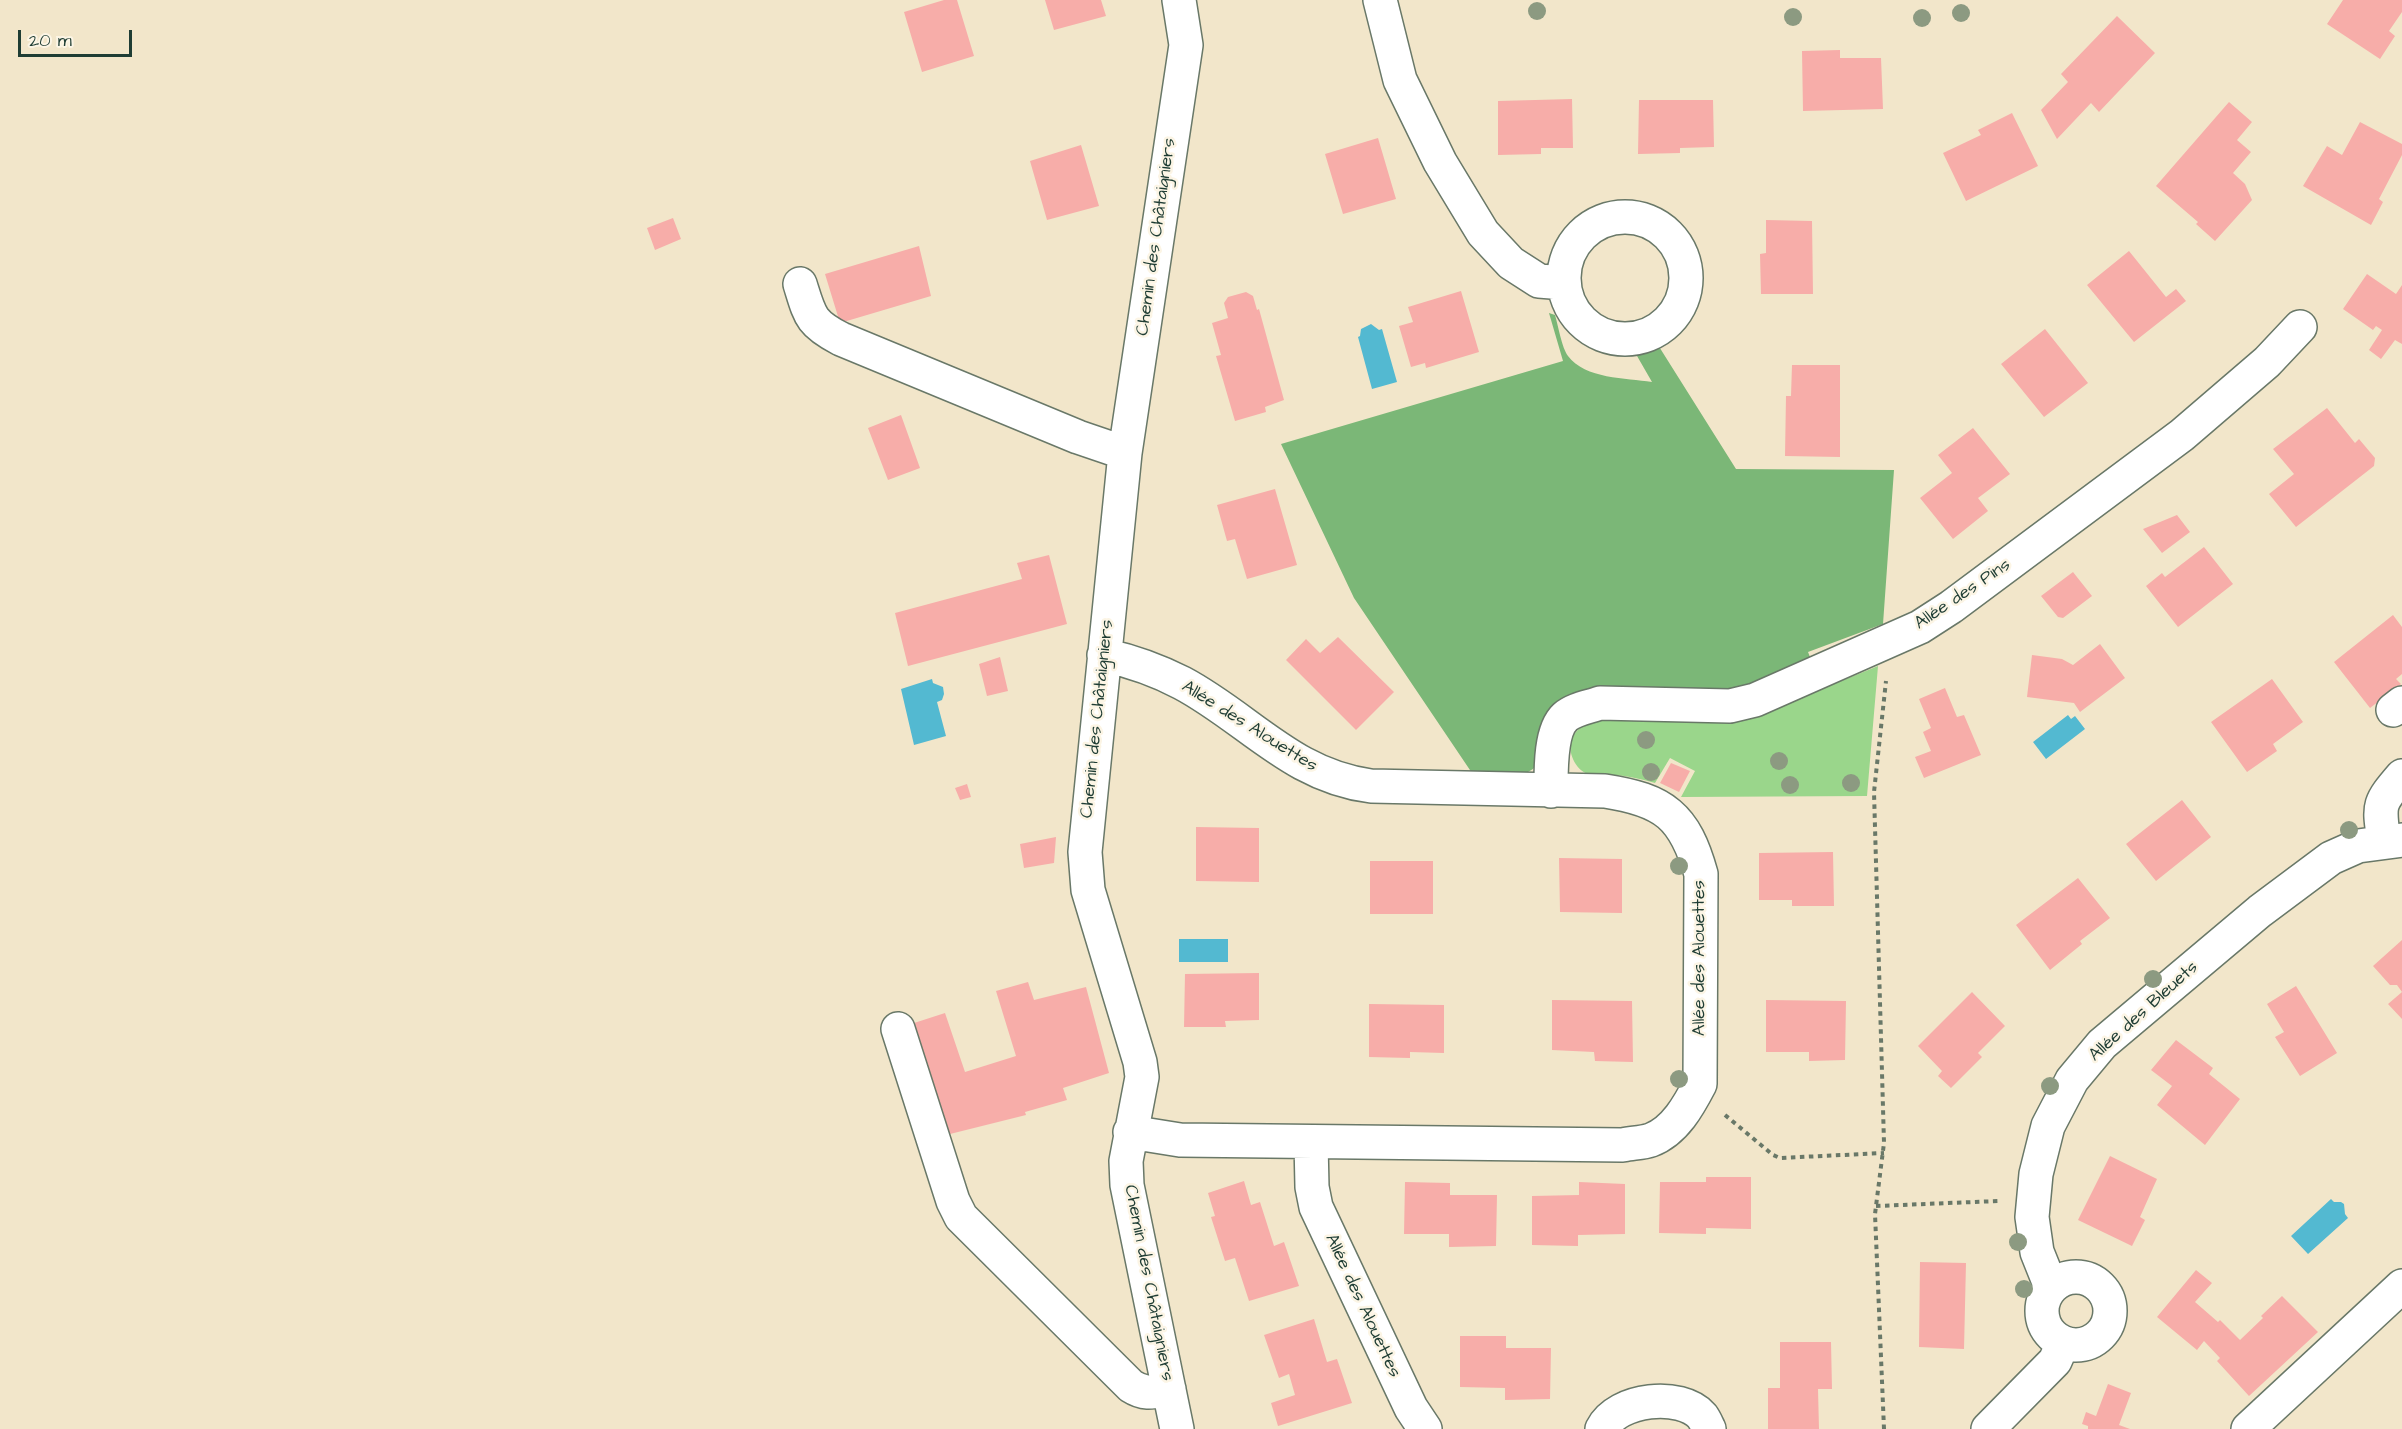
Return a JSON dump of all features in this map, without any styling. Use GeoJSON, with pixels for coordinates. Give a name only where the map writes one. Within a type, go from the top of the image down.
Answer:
{"type":"FeatureCollection","features":[{"type":"Feature","properties":{"kind":"street","name":"Chemin des Châtaigniers"},"geometry":{"type":"LineString","coordinates":[[1177,1429],[1130,1203],[1126,1161],[1142,1077],[1140,1062],[1088,890],[1085,852],[1125,453],[1185,45],[1179,0]]}},
{"type":"Feature","properties":{"kind":"street"},"geometry":{"type":"LineString","coordinates":[[1380,0],[1401,80],[1440,162],[1483,233],[1511,263],[1539,281],[1564,283]]}},
{"type":"Feature","properties":{"kind":"street"},"geometry":{"type":"LineString","coordinates":[[800,285],[809,311],[818,327],[841,339],[1078,437],[1125,453]]}},
{"type":"Feature","properties":{"kind":"street","name":"Allée des Pins"},"geometry":{"type":"LineString","coordinates":[[1551,791],[1556,731],[1565,718],[1582,708],[1600,704],[1730,705],[1755,700],[1920,627],[1951,607],[2182,435],[2267,362],[2300,327]]}},
{"type":"Feature","properties":{"kind":"street","name":"Allée des Alouettes"},"geometry":{"type":"LineString","coordinates":[[1104,655],[1144,666],[1183,684],[1296,761],[1349,783],[1371,786],[1605,791],[1637,796],[1662,808],[1681,826],[1694,848],[1701,874],[1700,1084],[1689,1106],[1674,1124],[1652,1140],[1623,1145],[1180,1140],[1130,1132]]}},
{"type":"Feature","properties":{"kind":"street"},"geometry":{"type":"LineString","coordinates":[[2393,841],[2379,810],[2381,801],[2402,776]]}},
{"type":"Feature","properties":{"kind":"street","name":"Allée des Bleuets"},"geometry":{"type":"LineString","coordinates":[[2052,1287],[2044,1273],[2036,1244],[2032,1216],[2035,1185],[2048,1126],[2072,1080],[2102,1044],[2269,904],[2331,858],[2358,846],[2393,841]]}},
{"type":"Feature","properties":{"kind":"street"},"geometry":{"type":"LineString","coordinates":[[898,1029],[953,1201],[961,1217],[1131,1386],[1141,1392],[1149,1393],[1168,1389]]}},
{"type":"Feature","properties":{"kind":"street","name":"Allée des Alouettes"},"geometry":{"type":"LineString","coordinates":[[1311,1142],[1312,1187],[1316,1208],[1411,1408],[1425,1429]]}},
{"type":"Feature","properties":{"kind":"street"},"geometry":{"type":"LineString","coordinates":[[2068,1278],[2085,1278],[2096,1283],[2105,1292],[2110,1302],[2111,1314],[2108,1326],[2094,1342],[2084,1345],[2062,1344],[2047,1329],[2043,1319],[2042,1308],[2045,1297],[2052,1287],[2068,1278]]}},
{"type":"Feature","properties":{"kind":"street"},"geometry":{"type":"LineString","coordinates":[[2248,1429],[2402,1286]]}},
{"type":"Feature","properties":{"kind":"street"},"geometry":{"type":"LineString","coordinates":[[1988,1429],[2055,1361],[2062,1344]]}},
{"type":"Feature","properties":{"kind":"street"},"geometry":{"type":"LineString","coordinates":[[1602,1429],[1607,1420],[1623,1407],[1661,1402],[1683,1405],[1701,1415],[1709,1429]]}},
{"type":"Feature","properties":{"kind":"path"},"geometry":{"type":"LineString","coordinates":[[1884,1429],[1876,1206],[1884,1153],[1874,792],[1889,653],[1886,642]]}},
{"type":"Feature","properties":{"kind":"path"},"geometry":{"type":"LineString","coordinates":[[1695,1094],[1712,1104],[1773,1155],[1780,1158],[1884,1153]]}},
{"type":"Feature","properties":{"kind":"path"},"geometry":{"type":"LineString","coordinates":[[1876,1206],[2004,1201]]}},
{"type":"Feature","properties":{"kind":"green space"},"geometry":{"type":"Polygon","coordinates":[[[1549,313],[1555,315],[1568,356],[1575,364],[1595,373],[1652,382],[1633,349],[1658,345],[1736,469],[1894,470],[1883,624],[1808,652],[1812,662],[1734,691],[1599,689],[1533,769],[1523,775],[1474,776],[1354,598],[1281,444],[1563,361],[1549,313]]]}},
{"type":"Feature","properties":{"kind":"green space"},"geometry":{"type":"Polygon","coordinates":[[[1878,666],[1867,796],[1681,797],[1695,771],[1670,758],[1655,783],[1624,776],[1591,775],[1578,767],[1572,757],[1570,747],[1576,732],[1597,720],[1748,719],[1878,666]]]}},
{"type":"Feature","properties":{"kind":"water"},"geometry":{"type":"Polygon","coordinates":[[[1371,324],[1379,330],[1382,329],[1397,382],[1372,389],[1358,337],[1361,329],[1371,324]]]}},
{"type":"Feature","properties":{"kind":"water"},"geometry":{"type":"Polygon","coordinates":[[[932,679],[933,683],[943,687],[942,700],[937,702],[946,736],[914,745],[901,689],[932,679]]]}},
{"type":"Feature","properties":{"kind":"water"},"geometry":{"type":"Polygon","coordinates":[[[2068,715],[2071,719],[2075,716],[2085,729],[2046,759],[2033,742],[2068,715]]]}},
{"type":"Feature","properties":{"kind":"water"},"geometry":{"type":"Polygon","coordinates":[[[1179,939],[1228,939],[1228,962],[1179,962],[1179,939]]]}},
{"type":"Feature","properties":{"kind":"water"},"geometry":{"type":"Polygon","coordinates":[[[2331,1199],[2344,1204],[2348,1218],[2308,1254],[2291,1236],[2331,1199]]]}},
{"type":"Feature","properties":{"kind":"building"},"geometry":{"type":"Polygon","coordinates":[[[944,0],[957,0],[974,56],[922,72],[904,12],[944,0]]]}},
{"type":"Feature","properties":{"kind":"building"},"geometry":{"type":"Polygon","coordinates":[[[1045,0],[1101,0],[1106,16],[1054,30],[1045,0]]]}},
{"type":"Feature","properties":{"kind":"building"},"geometry":{"type":"Polygon","coordinates":[[[2343,0],[2402,0],[2402,12],[2389,31],[2395,36],[2380,59],[2327,24],[2343,0]]]}},
{"type":"Feature","properties":{"kind":"building"},"geometry":{"type":"Polygon","coordinates":[[[2117,16],[2155,53],[2099,112],[2091,103],[2057,139],[2041,110],[2068,82],[2061,74],[2117,16]]]}},
{"type":"Feature","properties":{"kind":"building"},"geometry":{"type":"Polygon","coordinates":[[[1840,50],[1840,58],[1881,58],[1883,109],[1803,111],[1802,51],[1840,50]]]}},
{"type":"Feature","properties":{"kind":"building"},"geometry":{"type":"Polygon","coordinates":[[[1572,99],[1573,148],[1541,148],[1541,154],[1498,155],[1498,101],[1572,99]]]}},
{"type":"Feature","properties":{"kind":"building"},"geometry":{"type":"Polygon","coordinates":[[[1639,100],[1713,100],[1714,147],[1680,148],[1680,153],[1638,154],[1639,100]]]}},
{"type":"Feature","properties":{"kind":"building"},"geometry":{"type":"Polygon","coordinates":[[[2229,102],[2252,122],[2237,140],[2251,152],[2233,173],[2245,184],[2252,200],[2215,241],[2196,224],[2198,222],[2156,186],[2229,102]]]}},
{"type":"Feature","properties":{"kind":"building"},"geometry":{"type":"Polygon","coordinates":[[[2012,113],[2038,166],[1966,201],[1943,153],[1981,135],[1978,130],[2012,113]]]}},
{"type":"Feature","properties":{"kind":"building"},"geometry":{"type":"Polygon","coordinates":[[[2360,122],[2402,144],[2402,155],[2379,199],[2383,202],[2371,225],[2303,186],[2327,146],[2342,155],[2360,122]]]}},
{"type":"Feature","properties":{"kind":"building"},"geometry":{"type":"Polygon","coordinates":[[[1378,138],[1396,199],[1343,214],[1325,154],[1378,138]]]}},
{"type":"Feature","properties":{"kind":"building"},"geometry":{"type":"Polygon","coordinates":[[[1081,145],[1099,206],[1047,220],[1030,161],[1081,145]]]}},
{"type":"Feature","properties":{"kind":"building"},"geometry":{"type":"Polygon","coordinates":[[[673,218],[681,239],[655,250],[647,228],[673,218]]]}},
{"type":"Feature","properties":{"kind":"building"},"geometry":{"type":"Polygon","coordinates":[[[1766,220],[1812,221],[1813,294],[1761,294],[1760,254],[1766,253],[1766,220]]]}},
{"type":"Feature","properties":{"kind":"building"},"geometry":{"type":"Polygon","coordinates":[[[919,246],[931,296],[840,323],[825,274],[919,246]]]}},
{"type":"Feature","properties":{"kind":"building"},"geometry":{"type":"Polygon","coordinates":[[[2129,251],[2166,297],[2176,289],[2186,301],[2134,342],[2087,285],[2129,251]]]}},
{"type":"Feature","properties":{"kind":"building"},"geometry":{"type":"Polygon","coordinates":[[[2367,274],[2396,294],[2402,285],[2402,344],[2395,340],[2381,359],[2369,350],[2382,330],[2376,326],[2373,330],[2343,309],[2367,274]]]}},
{"type":"Feature","properties":{"kind":"building"},"geometry":{"type":"Polygon","coordinates":[[[1461,291],[1479,352],[1426,368],[1425,363],[1411,367],[1399,326],[1413,322],[1408,307],[1461,291]]]}},
{"type":"Feature","properties":{"kind":"building"},"geometry":{"type":"Polygon","coordinates":[[[1246,292],[1253,296],[1257,310],[1259,309],[1284,400],[1265,407],[1266,412],[1235,421],[1216,356],[1221,355],[1212,323],[1228,318],[1224,303],[1228,297],[1246,292]]]}},
{"type":"Feature","properties":{"kind":"building"},"geometry":{"type":"Polygon","coordinates":[[[2045,329],[2088,383],[2044,417],[2001,364],[2045,329]]]}},
{"type":"Feature","properties":{"kind":"building"},"geometry":{"type":"Polygon","coordinates":[[[1792,365],[1840,365],[1840,457],[1785,456],[1786,396],[1791,396],[1792,365]]]}},
{"type":"Feature","properties":{"kind":"building"},"geometry":{"type":"Polygon","coordinates":[[[2327,408],[2355,443],[2359,439],[2375,458],[2374,466],[2296,527],[2269,494],[2294,474],[2273,449],[2327,408]]]}},
{"type":"Feature","properties":{"kind":"building"},"geometry":{"type":"Polygon","coordinates":[[[901,415],[920,468],[888,480],[868,428],[901,415]]]}},
{"type":"Feature","properties":{"kind":"building"},"geometry":{"type":"Polygon","coordinates":[[[1973,428],[2010,474],[1978,498],[1988,511],[1953,539],[1920,498],[1952,473],[1938,455],[1973,428]]]}},
{"type":"Feature","properties":{"kind":"building"},"geometry":{"type":"Polygon","coordinates":[[[1275,489],[1297,565],[1247,579],[1235,539],[1227,541],[1217,505],[1275,489]]]}},
{"type":"Feature","properties":{"kind":"building"},"geometry":{"type":"Polygon","coordinates":[[[2177,515],[2190,532],[2162,553],[2143,529],[2177,515]]]}},
{"type":"Feature","properties":{"kind":"building"},"geometry":{"type":"Polygon","coordinates":[[[2204,547],[2233,584],[2178,627],[2146,586],[2162,573],[2165,577],[2204,547]]]}},
{"type":"Feature","properties":{"kind":"building"},"geometry":{"type":"Polygon","coordinates":[[[1049,555],[1067,624],[908,666],[895,613],[1022,579],[1017,563],[1049,555]]]}},
{"type":"Feature","properties":{"kind":"building"},"geometry":{"type":"Polygon","coordinates":[[[2073,572],[2092,596],[2063,618],[2058,617],[2041,596],[2073,572]]]}},
{"type":"Feature","properties":{"kind":"building"},"geometry":{"type":"Polygon","coordinates":[[[2393,615],[2402,627],[2402,674],[2396,679],[2401,684],[2370,708],[2334,662],[2393,615]]]}},
{"type":"Feature","properties":{"kind":"building"},"geometry":{"type":"Polygon","coordinates":[[[1338,637],[1394,692],[1356,730],[1286,660],[1306,639],[1320,653],[1338,637]]]}},
{"type":"Feature","properties":{"kind":"building"},"geometry":{"type":"Polygon","coordinates":[[[2100,644],[2125,678],[2080,712],[2074,703],[2027,697],[2032,655],[2062,659],[2073,665],[2100,644]]]}},
{"type":"Feature","properties":{"kind":"building"},"geometry":{"type":"Polygon","coordinates":[[[1000,657],[1008,691],[987,696],[979,664],[1000,657]]]}},
{"type":"Feature","properties":{"kind":"building"},"geometry":{"type":"Polygon","coordinates":[[[2272,679],[2303,722],[2273,744],[2277,751],[2247,772],[2211,722],[2272,679]]]}},
{"type":"Feature","properties":{"kind":"building"},"geometry":{"type":"Polygon","coordinates":[[[1945,688],[1957,717],[1964,715],[1981,755],[1924,778],[1915,757],[1931,751],[1923,732],[1931,728],[1919,699],[1945,688]]]}},
{"type":"Feature","properties":{"kind":"building"},"geometry":{"type":"Polygon","coordinates":[[[1671,763],[1690,771],[1679,792],[1660,783],[1671,763]]]}},
{"type":"Feature","properties":{"kind":"building"},"geometry":{"type":"Polygon","coordinates":[[[967,784],[971,797],[960,800],[955,788],[967,784]]]}},
{"type":"Feature","properties":{"kind":"building"},"geometry":{"type":"Polygon","coordinates":[[[2182,800],[2211,837],[2156,881],[2126,844],[2182,800]]]}},
{"type":"Feature","properties":{"kind":"building"},"geometry":{"type":"Polygon","coordinates":[[[1196,827],[1259,828],[1259,882],[1196,881],[1196,827]]]}},
{"type":"Feature","properties":{"kind":"building"},"geometry":{"type":"Polygon","coordinates":[[[1056,837],[1054,863],[1024,868],[1020,844],[1056,837]]]}},
{"type":"Feature","properties":{"kind":"building"},"geometry":{"type":"Polygon","coordinates":[[[1833,852],[1834,906],[1792,906],[1792,900],[1759,900],[1759,853],[1833,852]]]}},
{"type":"Feature","properties":{"kind":"building"},"geometry":{"type":"Polygon","coordinates":[[[1559,858],[1622,859],[1622,913],[1560,912],[1559,858]]]}},
{"type":"Feature","properties":{"kind":"building"},"geometry":{"type":"Polygon","coordinates":[[[1370,861],[1433,861],[1433,914],[1370,914],[1370,861]]]}},
{"type":"Feature","properties":{"kind":"building"},"geometry":{"type":"Polygon","coordinates":[[[2078,878],[2110,918],[2080,941],[2082,944],[2050,970],[2016,925],[2078,878]]]}},
{"type":"Feature","properties":{"kind":"building"},"geometry":{"type":"Polygon","coordinates":[[[2402,940],[2402,992],[2397,985],[2390,985],[2373,966],[2402,940]]]}},
{"type":"Feature","properties":{"kind":"building"},"geometry":{"type":"Polygon","coordinates":[[[1259,973],[1259,1020],[1225,1021],[1226,1027],[1184,1027],[1185,974],[1259,973]]]}},
{"type":"Feature","properties":{"kind":"building"},"geometry":{"type":"Polygon","coordinates":[[[1028,982],[1034,1000],[1086,987],[1109,1073],[1063,1088],[1067,1100],[1025,1112],[1026,1115],[946,1135],[911,1024],[945,1013],[965,1072],[1016,1056],[996,991],[1028,982]]]}},
{"type":"Feature","properties":{"kind":"building"},"geometry":{"type":"Polygon","coordinates":[[[2296,986],[2337,1053],[2300,1076],[2275,1037],[2284,1032],[2267,1004],[2296,986]]]}},
{"type":"Feature","properties":{"kind":"building"},"geometry":{"type":"Polygon","coordinates":[[[1972,992],[2005,1026],[1978,1053],[1982,1057],[1951,1088],[1938,1076],[1942,1071],[1918,1046],[1972,992]]]}},
{"type":"Feature","properties":{"kind":"building"},"geometry":{"type":"Polygon","coordinates":[[[2402,992],[2402,1019],[2388,1004],[2402,992]]]}},
{"type":"Feature","properties":{"kind":"building"},"geometry":{"type":"Polygon","coordinates":[[[1552,1000],[1632,1001],[1633,1062],[1595,1061],[1594,1052],[1552,1050],[1552,1000]]]}},
{"type":"Feature","properties":{"kind":"building"},"geometry":{"type":"Polygon","coordinates":[[[1766,1000],[1846,1001],[1845,1060],[1809,1061],[1809,1052],[1766,1052],[1766,1000]]]}},
{"type":"Feature","properties":{"kind":"building"},"geometry":{"type":"Polygon","coordinates":[[[1369,1004],[1444,1005],[1444,1053],[1410,1052],[1410,1058],[1369,1057],[1369,1004]]]}},
{"type":"Feature","properties":{"kind":"building"},"geometry":{"type":"Polygon","coordinates":[[[2176,1040],[2213,1068],[2209,1074],[2240,1099],[2205,1145],[2157,1105],[2172,1086],[2151,1070],[2176,1040]]]}},
{"type":"Feature","properties":{"kind":"building"},"geometry":{"type":"Polygon","coordinates":[[[2110,1156],[2157,1179],[2140,1217],[2145,1220],[2132,1246],[2078,1220],[2110,1156]]]}},
{"type":"Feature","properties":{"kind":"building"},"geometry":{"type":"Polygon","coordinates":[[[1706,1177],[1751,1177],[1751,1229],[1706,1228],[1706,1234],[1659,1233],[1660,1182],[1706,1182],[1706,1177]]]}},
{"type":"Feature","properties":{"kind":"building"},"geometry":{"type":"Polygon","coordinates":[[[1244,1181],[1251,1205],[1260,1202],[1274,1246],[1284,1242],[1299,1286],[1249,1301],[1235,1258],[1225,1261],[1211,1217],[1215,1216],[1208,1193],[1244,1181]]]}},
{"type":"Feature","properties":{"kind":"building"},"geometry":{"type":"Polygon","coordinates":[[[1405,1182],[1450,1183],[1450,1195],[1497,1195],[1496,1246],[1449,1247],[1449,1234],[1404,1234],[1405,1182]]]}},
{"type":"Feature","properties":{"kind":"building"},"geometry":{"type":"Polygon","coordinates":[[[1579,1182],[1625,1184],[1625,1234],[1578,1235],[1578,1246],[1532,1245],[1532,1196],[1579,1195],[1579,1182]]]}},
{"type":"Feature","properties":{"kind":"building"},"geometry":{"type":"Polygon","coordinates":[[[1920,1262],[1966,1263],[1964,1349],[1919,1347],[1920,1262]]]}},
{"type":"Feature","properties":{"kind":"building"},"geometry":{"type":"Polygon","coordinates":[[[2196,1270],[2212,1283],[2195,1302],[2218,1322],[2220,1320],[2240,1340],[2282,1296],[2318,1332],[2249,1396],[2217,1361],[2220,1358],[2204,1341],[2197,1350],[2157,1317],[2196,1270]]]}},
{"type":"Feature","properties":{"kind":"building"},"geometry":{"type":"Polygon","coordinates":[[[1314,1319],[1327,1362],[1337,1359],[1352,1403],[1278,1426],[1271,1403],[1295,1395],[1289,1374],[1279,1378],[1264,1335],[1314,1319]]]}},
{"type":"Feature","properties":{"kind":"building"},"geometry":{"type":"Polygon","coordinates":[[[1460,1336],[1506,1336],[1506,1348],[1551,1348],[1550,1399],[1505,1400],[1505,1388],[1460,1387],[1460,1336]]]}},
{"type":"Feature","properties":{"kind":"building"},"geometry":{"type":"Polygon","coordinates":[[[1780,1342],[1831,1342],[1832,1389],[1818,1389],[1819,1429],[1768,1429],[1768,1388],[1780,1388],[1780,1342]]]}},
{"type":"Feature","properties":{"kind":"building"},"geometry":{"type":"Polygon","coordinates":[[[2108,1384],[2131,1393],[2119,1425],[2130,1429],[2088,1429],[2088,1426],[2082,1424],[2086,1412],[2096,1416],[2108,1384]]]}}]}
